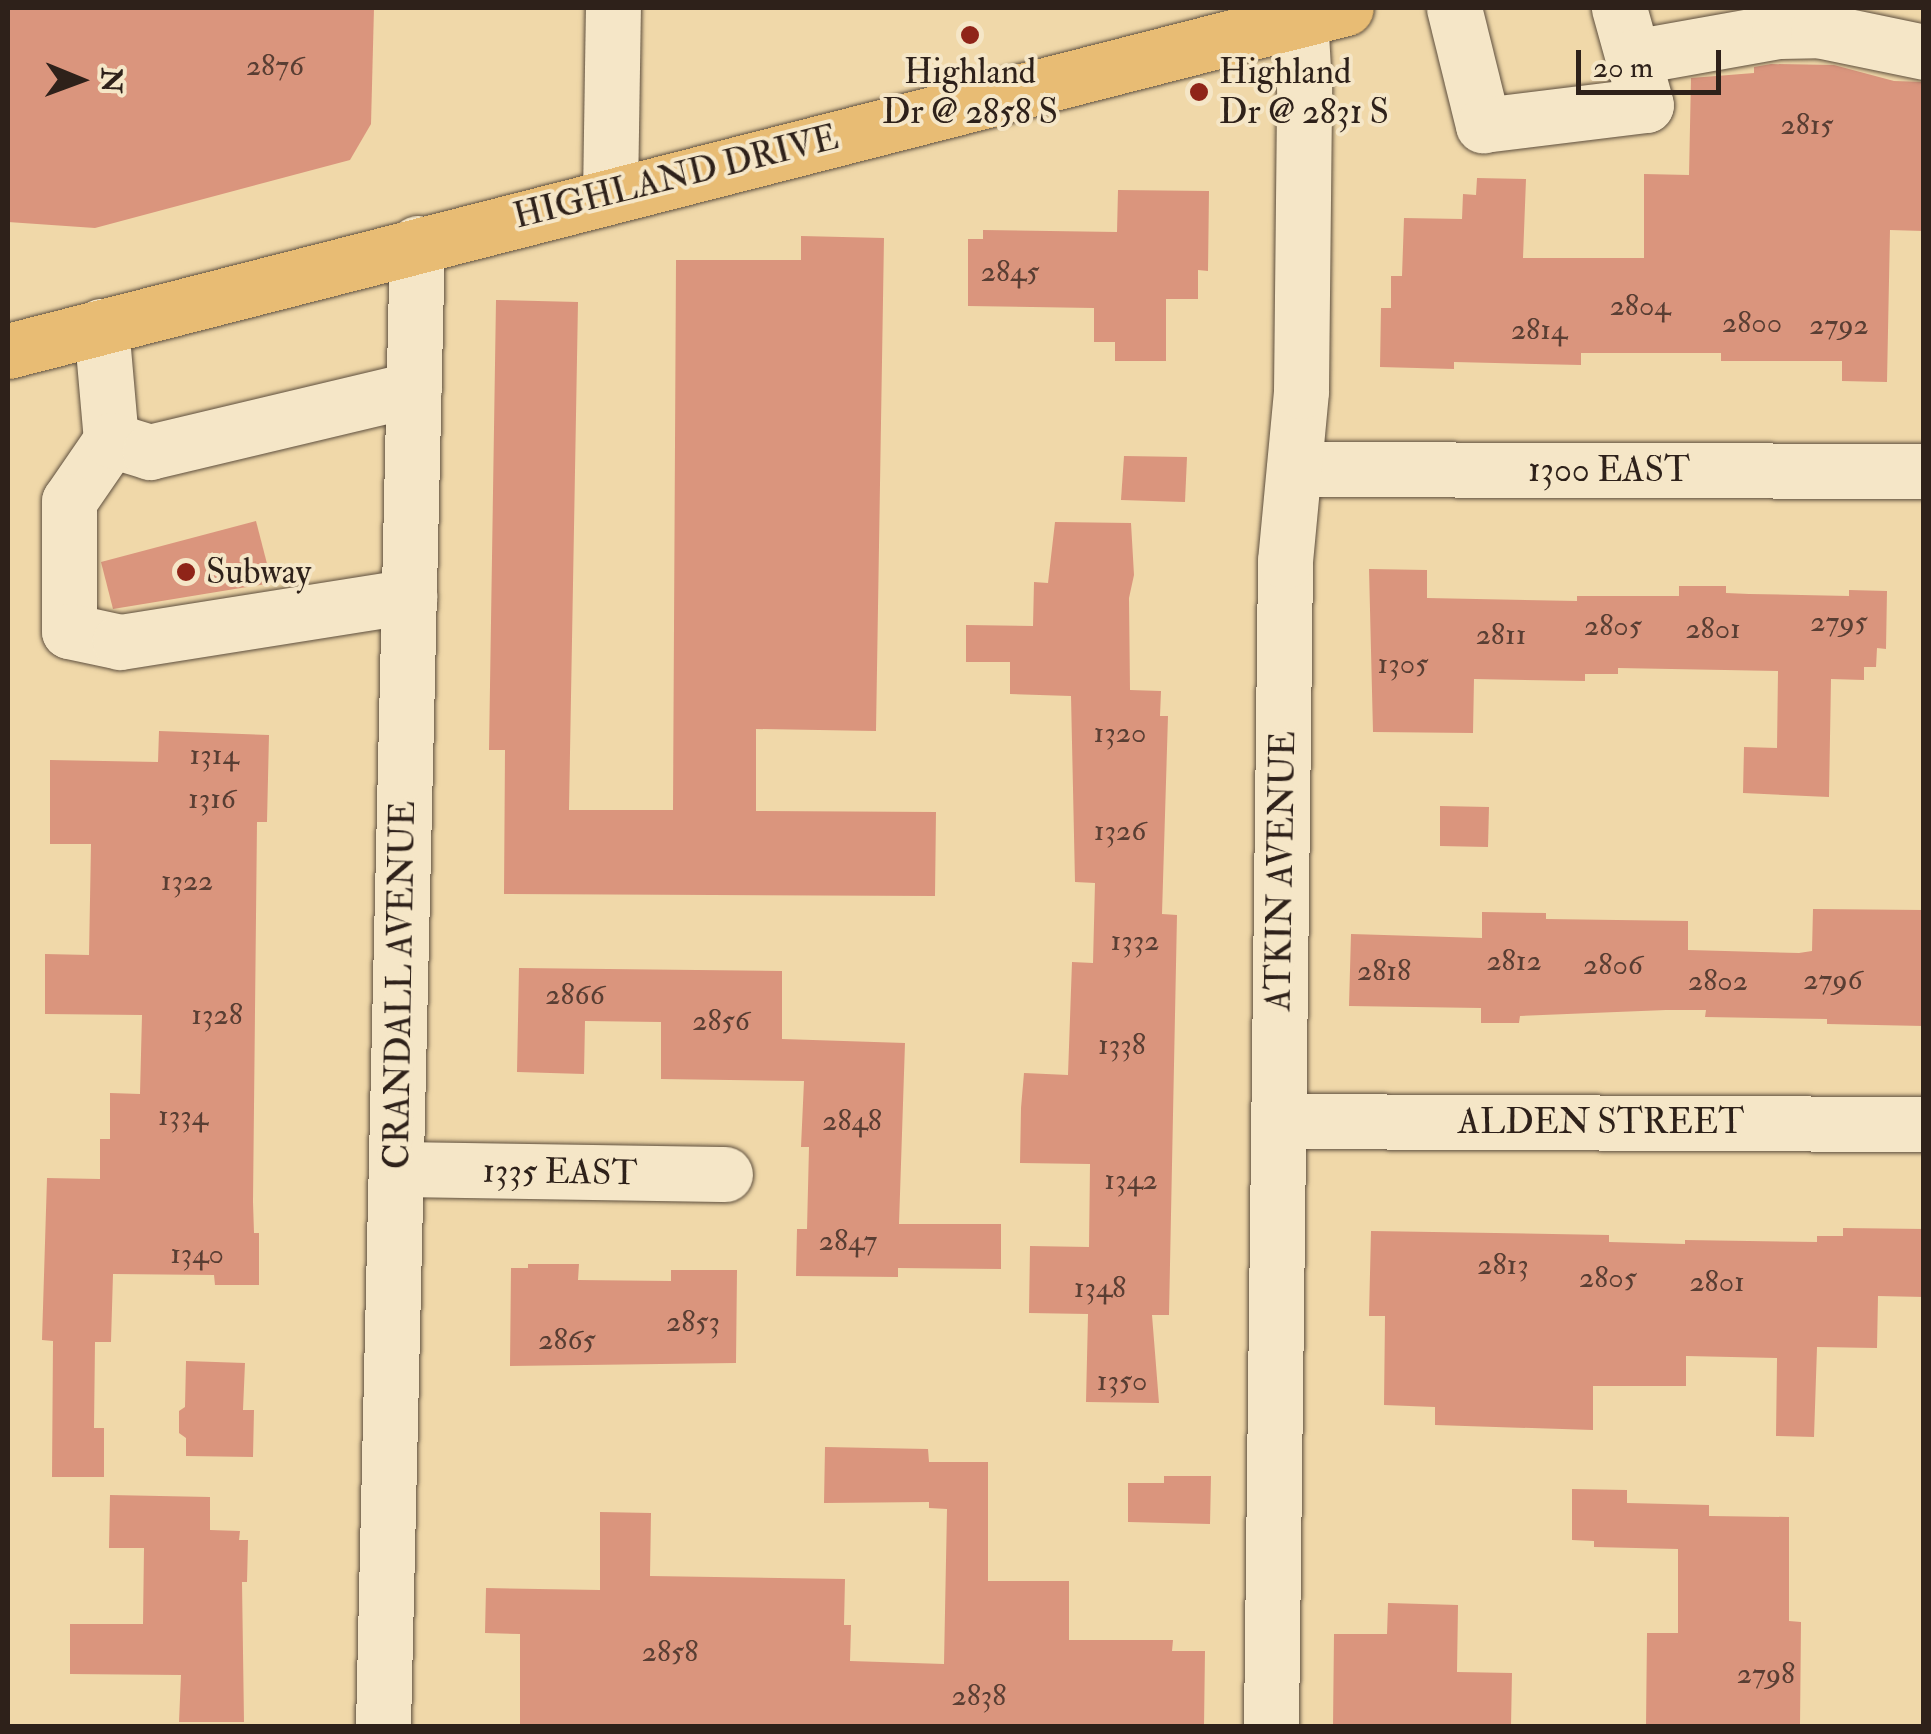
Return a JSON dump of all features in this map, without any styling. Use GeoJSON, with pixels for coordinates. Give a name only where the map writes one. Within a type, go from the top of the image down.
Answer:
{"type":"FeatureCollection","features":[{"type":"Feature","properties":{"kind":"main road","name":"HIGHLAND DRIVE"},"geometry":{"type":"LineString","coordinates":[[8,351],[1323,12]]}},
{"type":"Feature","properties":{"kind":"street"},"geometry":{"type":"LineString","coordinates":[[610,195],[613,8]]}},
{"type":"Feature","properties":{"kind":"street"},"geometry":{"type":"LineString","coordinates":[[1454,8],[1483,125],[1646,104],[1626,32],[1818,30],[1924,52]]}},
{"type":"Feature","properties":{"kind":"street","name":"ATKIN AVENUE"},"geometry":{"type":"LineString","coordinates":[[1272,1726],[1285,561],[1301,391],[1304,86],[1323,12]]}},
{"type":"Feature","properties":{"kind":"street","name":"CRANDALL AVENUE"},"geometry":{"type":"LineString","coordinates":[[383,1726],[417,243]]}},
{"type":"Feature","properties":{"kind":"street"},"geometry":{"type":"LineString","coordinates":[[101,326],[111,440],[69,501],[70,631],[120,642],[409,596]]}},
{"type":"Feature","properties":{"kind":"street"},"geometry":{"type":"LineString","coordinates":[[111,440],[150,452],[414,389]]}},
{"type":"Feature","properties":{"kind":"street","name":"1300 EAST"},"geometry":{"type":"LineString","coordinates":[[1294,469],[1924,471]]}},
{"type":"Feature","properties":{"kind":"street","name":"ALDEN STREET"},"geometry":{"type":"LineString","coordinates":[[1278,1121],[1924,1124]]}},
{"type":"Feature","properties":{"kind":"street","name":"1335 EAST"},"geometry":{"type":"LineString","coordinates":[[396,1169],[725,1174]]}},
{"type":"Feature","properties":{"kind":"building"},"geometry":{"type":"Polygon","coordinates":[[[8,8],[374,8],[371,124],[350,160],[95,228],[8,222],[8,8]]]}},
{"type":"Feature","properties":{"kind":"building"},"geometry":{"type":"Polygon","coordinates":[[[1834,65],[1894,81],[1924,82],[1924,231],[1890,230],[1887,382],[1842,381],[1842,361],[1721,361],[1721,353],[1581,353],[1581,365],[1454,362],[1454,369],[1380,367],[1381,308],[1391,308],[1391,276],[1402,276],[1404,218],[1462,219],[1463,194],[1476,195],[1477,178],[1526,179],[1523,258],[1644,258],[1644,174],[1689,175],[1691,78],[1754,73],[1754,67],[1834,65]]]}},
{"type":"Feature","properties":{"kind":"building"},"geometry":{"type":"Polygon","coordinates":[[[1118,190],[1209,191],[1208,271],[1198,270],[1198,299],[1166,299],[1166,361],[1115,361],[1115,342],[1094,342],[1094,308],[968,306],[968,239],[983,239],[983,230],[1117,232],[1118,190]]]}},
{"type":"Feature","properties":{"kind":"building"},"geometry":{"type":"Polygon","coordinates":[[[801,236],[884,238],[876,731],[756,729],[756,811],[936,812],[935,896],[504,894],[505,750],[489,750],[496,300],[578,302],[569,810],[673,810],[676,260],[801,260],[801,236]]]}},
{"type":"Feature","properties":{"kind":"building"},"geometry":{"type":"Polygon","coordinates":[[[1124,456],[1187,457],[1185,502],[1121,500],[1124,456]]]}},
{"type":"Feature","properties":{"kind":"building","name":"Subway"},"geometry":{"type":"Polygon","coordinates":[[[256,521],[272,583],[113,609],[101,562],[256,521]]]}},
{"type":"Feature","properties":{"kind":"building"},"geometry":{"type":"Polygon","coordinates":[[[1055,522],[1131,523],[1134,575],[1129,598],[1130,690],[1161,691],[1160,716],[1168,716],[1162,914],[1177,915],[1169,1315],[1152,1315],[1159,1403],[1086,1402],[1088,1314],[1029,1313],[1030,1246],[1089,1247],[1090,1164],[1020,1163],[1024,1073],[1068,1075],[1072,962],[1093,963],[1095,883],[1075,882],[1071,696],[1010,694],[1010,662],[966,662],[966,625],[1033,626],[1034,582],[1048,583],[1055,522]]]}},
{"type":"Feature","properties":{"kind":"building"},"geometry":{"type":"Polygon","coordinates":[[[1369,569],[1427,570],[1427,598],[1577,601],[1577,596],[1679,596],[1679,586],[1726,586],[1726,593],[1749,594],[1849,596],[1849,590],[1887,591],[1886,649],[1877,648],[1876,667],[1864,667],[1864,680],[1831,679],[1829,797],[1743,793],[1744,747],[1777,748],[1778,671],[1618,668],[1618,674],[1585,674],[1585,681],[1474,679],[1473,733],[1373,732],[1369,569]]]}},
{"type":"Feature","properties":{"kind":"building"},"geometry":{"type":"Polygon","coordinates":[[[159,731],[269,735],[267,822],[257,822],[253,1202],[254,1233],[259,1233],[259,1285],[215,1285],[214,1275],[113,1274],[111,1342],[95,1342],[94,1428],[104,1428],[104,1477],[52,1477],[53,1341],[42,1340],[47,1178],[100,1179],[100,1139],[110,1139],[110,1093],[140,1094],[142,1015],[45,1014],[45,954],[89,955],[91,844],[50,844],[50,760],[158,762],[159,731]]]}},
{"type":"Feature","properties":{"kind":"building"},"geometry":{"type":"Polygon","coordinates":[[[1440,806],[1489,807],[1488,847],[1440,846],[1440,806]]]}},
{"type":"Feature","properties":{"kind":"building"},"geometry":{"type":"Polygon","coordinates":[[[1813,909],[1924,910],[1924,1026],[1827,1024],[1827,1019],[1705,1017],[1706,1010],[1520,1016],[1519,1023],[1481,1023],[1481,1008],[1349,1006],[1351,934],[1482,938],[1482,912],[1546,913],[1546,919],[1688,921],[1688,950],[1799,953],[1812,951],[1813,909]]]}},
{"type":"Feature","properties":{"kind":"building"},"geometry":{"type":"Polygon","coordinates":[[[519,968],[782,971],[782,1039],[905,1043],[899,1224],[1001,1224],[1001,1269],[898,1268],[898,1277],[796,1276],[797,1229],[807,1229],[809,1147],[801,1147],[804,1081],[661,1079],[661,1022],[585,1021],[584,1074],[517,1072],[519,968]]]}},
{"type":"Feature","properties":{"kind":"building"},"geometry":{"type":"Polygon","coordinates":[[[1843,1228],[1924,1229],[1924,1297],[1878,1296],[1877,1348],[1817,1347],[1814,1437],[1776,1436],[1777,1358],[1686,1356],[1686,1386],[1593,1386],[1593,1430],[1435,1425],[1435,1407],[1384,1405],[1385,1316],[1369,1316],[1371,1231],[1609,1235],[1609,1242],[1685,1244],[1685,1240],[1817,1242],[1817,1236],[1843,1236],[1843,1228]]]}},
{"type":"Feature","properties":{"kind":"building"},"geometry":{"type":"Polygon","coordinates":[[[528,1264],[579,1264],[578,1280],[671,1281],[671,1270],[737,1270],[736,1363],[510,1366],[511,1268],[528,1268],[528,1264]]]}},
{"type":"Feature","properties":{"kind":"building"},"geometry":{"type":"Polygon","coordinates":[[[186,1361],[245,1363],[243,1410],[254,1410],[253,1457],[186,1456],[186,1438],[179,1433],[179,1411],[185,1407],[186,1361]]]}},
{"type":"Feature","properties":{"kind":"building"},"geometry":{"type":"Polygon","coordinates":[[[825,1447],[928,1449],[929,1462],[988,1462],[988,1581],[1069,1581],[1069,1640],[1173,1640],[1172,1651],[1205,1651],[1204,1726],[520,1726],[520,1634],[485,1633],[486,1588],[600,1590],[600,1512],[651,1513],[650,1576],[845,1579],[844,1625],[851,1625],[850,1661],[944,1664],[947,1509],[929,1508],[929,1502],[824,1503],[825,1447]]]}},
{"type":"Feature","properties":{"kind":"building"},"geometry":{"type":"Polygon","coordinates":[[[1164,1476],[1211,1476],[1210,1524],[1128,1522],[1128,1483],[1164,1483],[1164,1476]]]}},
{"type":"Feature","properties":{"kind":"building"},"geometry":{"type":"Polygon","coordinates":[[[1572,1489],[1627,1490],[1627,1503],[1709,1505],[1709,1516],[1789,1517],[1789,1621],[1801,1622],[1800,1726],[1646,1726],[1647,1633],[1678,1633],[1678,1549],[1594,1547],[1594,1541],[1572,1540],[1572,1489]]]}},
{"type":"Feature","properties":{"kind":"building"},"geometry":{"type":"Polygon","coordinates":[[[110,1495],[210,1497],[210,1530],[240,1531],[239,1540],[248,1540],[247,1582],[242,1582],[244,1722],[179,1722],[181,1675],[70,1674],[70,1624],[143,1624],[144,1548],[109,1548],[110,1495]]]}},
{"type":"Feature","properties":{"kind":"building"},"geometry":{"type":"Polygon","coordinates":[[[1388,1603],[1458,1605],[1457,1672],[1512,1673],[1511,1726],[1333,1726],[1334,1634],[1387,1634],[1388,1603]]]}},
{"type":"Feature","properties":{"kind":"place","name":"Highland Dr @ 2858 S"},"geometry":{"type":"Point","coordinates":[970,35]}},
{"type":"Feature","properties":{"kind":"place","name":"Highland Dr @ 2831 S"},"geometry":{"type":"Point","coordinates":[1199,92]}},
{"type":"Feature","properties":{"kind":"place","name":"Subway"},"geometry":{"type":"Point","coordinates":[186,572]}}]}
